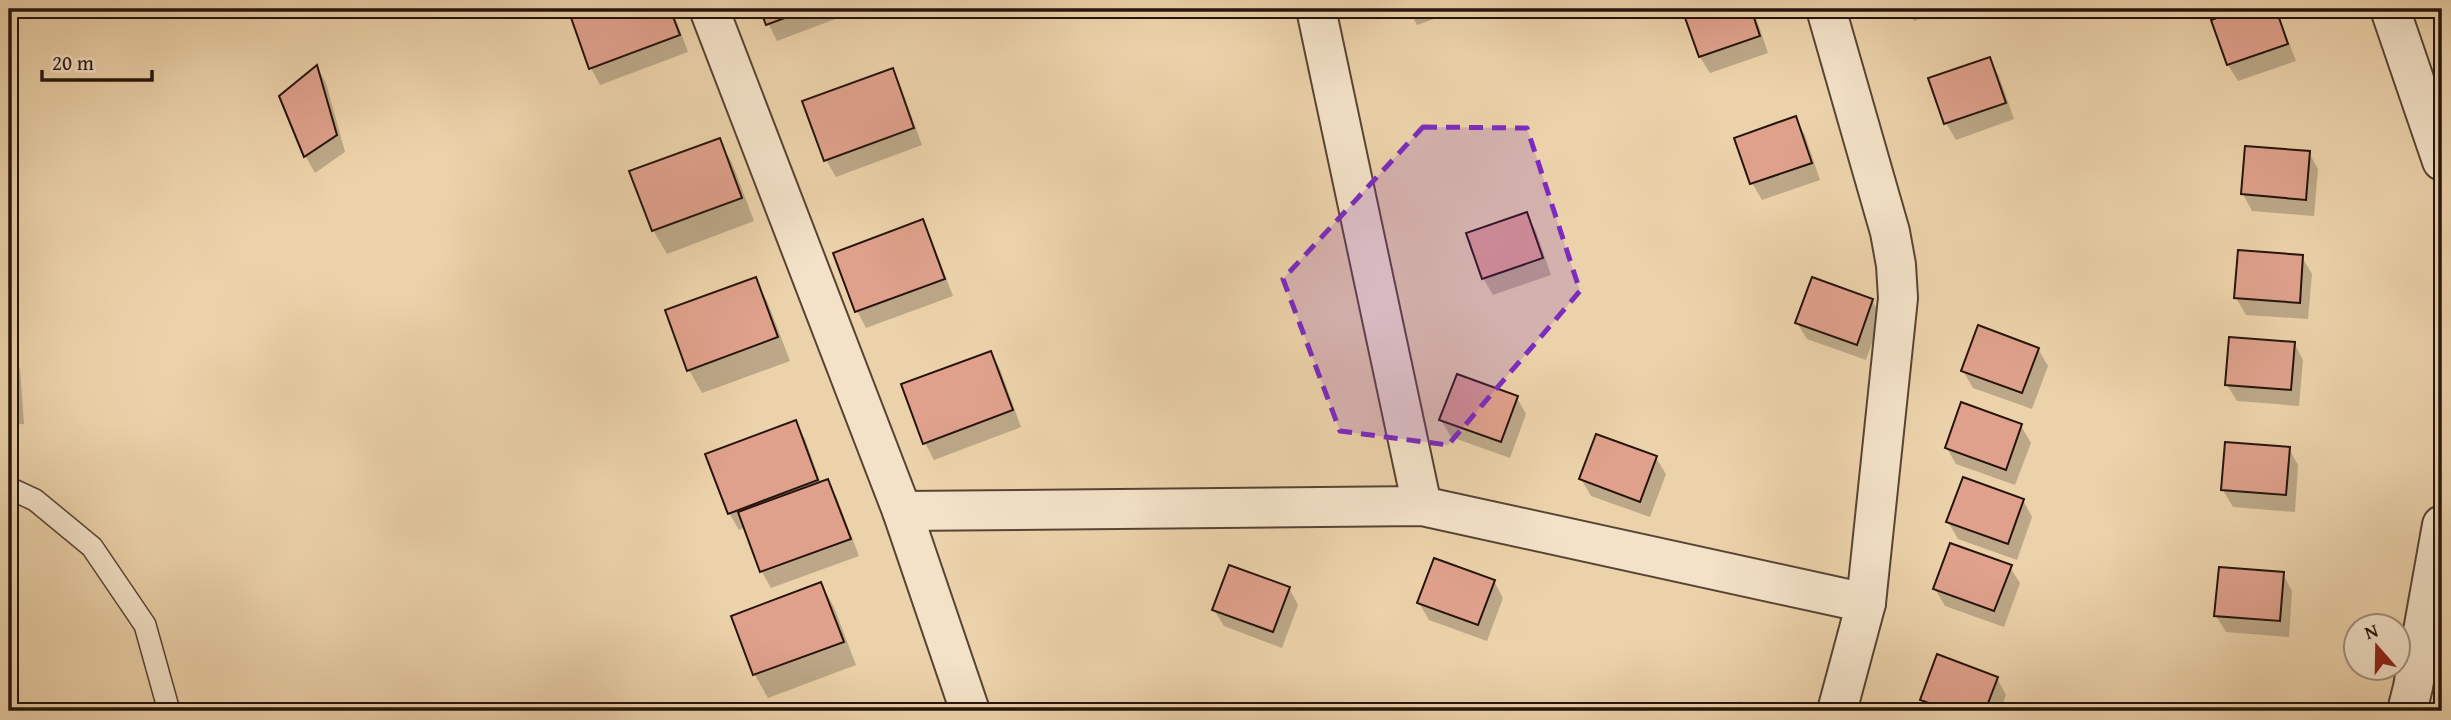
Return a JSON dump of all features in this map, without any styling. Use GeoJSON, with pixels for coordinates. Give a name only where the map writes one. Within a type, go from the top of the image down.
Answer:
{"type":"FeatureCollection","features":[{"type":"Feature","properties":{"kind":"street"},"geometry":{"type":"LineString","coordinates":[[709,9],[902,512],[970,711]]}},
{"type":"Feature","properties":{"kind":"street"},"geometry":{"type":"LineString","coordinates":[[1316,9],[1422,506]]}},
{"type":"Feature","properties":{"kind":"street"},"geometry":{"type":"LineString","coordinates":[[1826,9],[1890,232],[1898,298],[1866,603],[1837,711]]}},
{"type":"Feature","properties":{"kind":"street"},"geometry":{"type":"LineString","coordinates":[[2390,9],[2442,162]]}},
{"type":"Feature","properties":{"kind":"street"},"geometry":{"type":"LineString","coordinates":[[902,512],[1422,506],[1866,603]]}},
{"type":"Feature","properties":{"kind":"street"},"geometry":{"type":"LineString","coordinates":[[2407,711],[2442,525]]}},
{"type":"Feature","properties":{"kind":"lane"},"geometry":{"type":"LineString","coordinates":[[9,488],[35,500],[92,547],[145,625],[169,711]]}},
{"type":"Feature","properties":{"kind":"highlighted area"},"geometry":{"type":"Polygon","coordinates":[[[1423,127],[1527,128],[1580,291],[1448,445],[1340,431],[1283,279],[1423,127]]]}},
{"type":"Feature","properties":{"kind":"building"},"geometry":{"type":"Polygon","coordinates":[[[568,9],[670,9],[680,35],[589,69],[568,9]]]}},
{"type":"Feature","properties":{"kind":"building"},"geometry":{"type":"Polygon","coordinates":[[[760,9],[809,9],[766,25],[760,9]]]}},
{"type":"Feature","properties":{"kind":"building"},"geometry":{"type":"Polygon","coordinates":[[[1691,9],[1751,9],[1760,36],[1699,57],[1683,12],[1691,9]]]}},
{"type":"Feature","properties":{"kind":"building"},"geometry":{"type":"Polygon","coordinates":[[[2242,9],[2276,9],[2288,44],[2227,65],[2211,20],[2242,9]]]}},
{"type":"Feature","properties":{"kind":"building"},"geometry":{"type":"Polygon","coordinates":[[[1990,57],[2006,103],[1944,124],[1928,78],[1990,57]]]}},
{"type":"Feature","properties":{"kind":"building"},"geometry":{"type":"Polygon","coordinates":[[[317,65],[337,135],[304,157],[279,96],[317,65]]]}},
{"type":"Feature","properties":{"kind":"building"},"geometry":{"type":"Polygon","coordinates":[[[893,68],[914,128],[824,161],[802,101],[893,68]]]}},
{"type":"Feature","properties":{"kind":"building"},"geometry":{"type":"Polygon","coordinates":[[[1796,116],[1812,163],[1750,184],[1734,138],[1796,116]]]}},
{"type":"Feature","properties":{"kind":"building"},"geometry":{"type":"Polygon","coordinates":[[[720,138],[742,198],[652,231],[629,171],[720,138]]]}},
{"type":"Feature","properties":{"kind":"building"},"geometry":{"type":"Polygon","coordinates":[[[2245,146],[2310,151],[2306,200],[2241,194],[2245,146]]]}},
{"type":"Feature","properties":{"kind":"building"},"geometry":{"type":"Polygon","coordinates":[[[1527,212],[1543,258],[1482,279],[1466,233],[1527,212]]]}},
{"type":"Feature","properties":{"kind":"building"},"geometry":{"type":"Polygon","coordinates":[[[923,219],[945,279],[855,312],[833,253],[923,219]]]}},
{"type":"Feature","properties":{"kind":"building"},"geometry":{"type":"Polygon","coordinates":[[[2238,250],[2303,255],[2300,303],[2234,298],[2238,250]]]}},
{"type":"Feature","properties":{"kind":"building"},"geometry":{"type":"Polygon","coordinates":[[[756,277],[778,337],[687,371],[665,310],[756,277]]]}},
{"type":"Feature","properties":{"kind":"building"},"geometry":{"type":"Polygon","coordinates":[[[1812,277],[1873,299],[1857,345],[1795,323],[1812,277]]]}},
{"type":"Feature","properties":{"kind":"building"},"geometry":{"type":"Polygon","coordinates":[[[1978,325],[2039,348],[2022,393],[1961,371],[1978,325]]]}},
{"type":"Feature","properties":{"kind":"building"},"geometry":{"type":"Polygon","coordinates":[[[2229,337],[2295,342],[2291,390],[2225,385],[2229,337]]]}},
{"type":"Feature","properties":{"kind":"building"},"geometry":{"type":"Polygon","coordinates":[[[9,351],[12,351],[15,407],[9,408],[9,351]]]}},
{"type":"Feature","properties":{"kind":"building"},"geometry":{"type":"Polygon","coordinates":[[[991,351],[1013,410],[923,444],[901,384],[991,351]]]}},
{"type":"Feature","properties":{"kind":"building"},"geometry":{"type":"Polygon","coordinates":[[[1457,374],[1518,396],[1501,442],[1439,420],[1457,374]]]}},
{"type":"Feature","properties":{"kind":"building"},"geometry":{"type":"Polygon","coordinates":[[[1961,402],[2022,424],[2006,470],[1945,448],[1961,402]]]}},
{"type":"Feature","properties":{"kind":"building"},"geometry":{"type":"Polygon","coordinates":[[[796,420],[818,480],[728,514],[705,454],[796,420]]]}},
{"type":"Feature","properties":{"kind":"building"},"geometry":{"type":"Polygon","coordinates":[[[1596,434],[1657,456],[1640,502],[1579,479],[1596,434]]]}},
{"type":"Feature","properties":{"kind":"building"},"geometry":{"type":"Polygon","coordinates":[[[2225,442],[2290,447],[2286,495],[2221,490],[2225,442]]]}},
{"type":"Feature","properties":{"kind":"building"},"geometry":{"type":"Polygon","coordinates":[[[1963,477],[2024,499],[2008,544],[1946,522],[1963,477]]]}},
{"type":"Feature","properties":{"kind":"building"},"geometry":{"type":"Polygon","coordinates":[[[828,479],[851,539],[760,572],[738,512],[828,479]]]}},
{"type":"Feature","properties":{"kind":"building"},"geometry":{"type":"Polygon","coordinates":[[[1950,543],[2012,565],[1994,611],[1933,589],[1950,543]]]}},
{"type":"Feature","properties":{"kind":"building"},"geometry":{"type":"Polygon","coordinates":[[[1434,558],[1495,580],[1478,625],[1417,603],[1434,558]]]}},
{"type":"Feature","properties":{"kind":"building"},"geometry":{"type":"Polygon","coordinates":[[[1229,565],[1290,587],[1273,632],[1212,610],[1229,565]]]}},
{"type":"Feature","properties":{"kind":"building"},"geometry":{"type":"Polygon","coordinates":[[[2219,567],[2284,572],[2280,621],[2214,616],[2219,567]]]}},
{"type":"Feature","properties":{"kind":"building"},"geometry":{"type":"Polygon","coordinates":[[[821,582],[844,642],[753,675],[731,616],[821,582]]]}},
{"type":"Feature","properties":{"kind":"building"},"geometry":{"type":"Polygon","coordinates":[[[1937,654],[1998,677],[1985,711],[1952,711],[1920,700],[1937,654]]]}},
{"type":"Feature","properties":{"kind":"building"},"geometry":{"type":"Polygon","coordinates":[[[1740,703],[1774,711],[1738,711],[1740,703]]]}}]}
